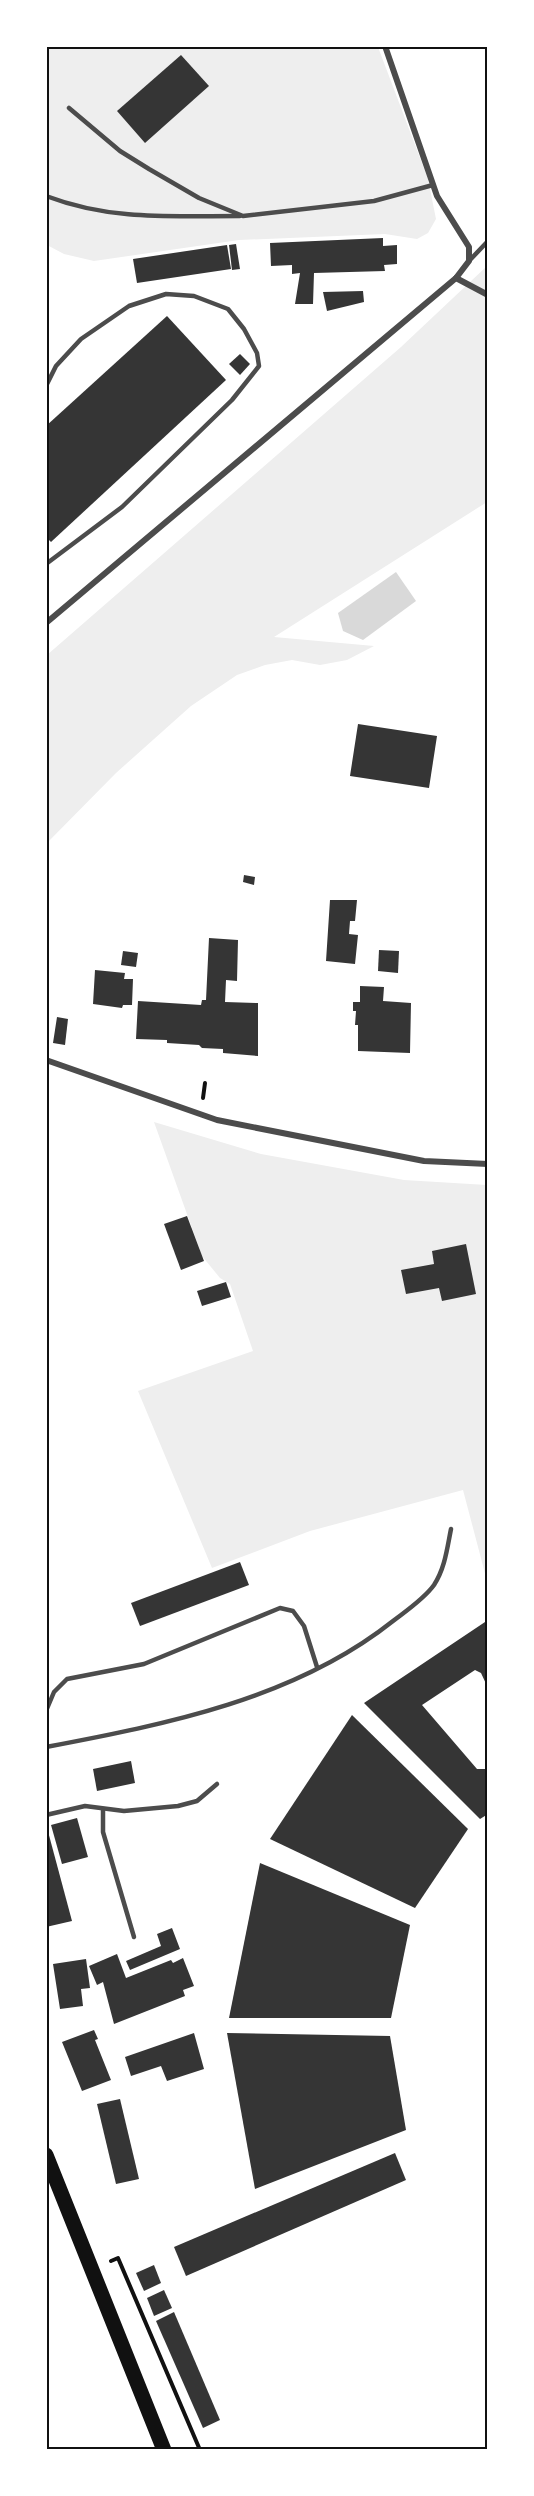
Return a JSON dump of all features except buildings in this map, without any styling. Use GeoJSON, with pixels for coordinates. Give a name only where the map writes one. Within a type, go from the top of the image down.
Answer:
{"type":"FeatureCollection","features":[{"type":"Feature","properties":{"kind":"main road"},"geometry":{"type":"LineString","coordinates":[[46,2155],[94,2269],[164,2450]]}},
{"type":"Feature","properties":{"kind":"street"},"geometry":{"type":"LineString","coordinates":[[46,623],[456,278],[469,261],[469,247],[433,185],[385,46]]}},
{"type":"Feature","properties":{"kind":"street"},"geometry":{"type":"LineString","coordinates":[[456,278],[488,295]]}},
{"type":"Feature","properties":{"kind":"street"},"geometry":{"type":"LineString","coordinates":[[46,1060],[217,1120],[424,1161],[488,1164]]}},
{"type":"Feature","properties":{"kind":"lane"},"geometry":{"type":"LineString","coordinates":[[69,108],[120,151],[149,170],[199,198],[243,216]]}},
{"type":"Feature","properties":{"kind":"lane"},"geometry":{"type":"LineString","coordinates":[[46,196],[71,206],[126,216],[243,216],[374,201],[433,185]]}},
{"type":"Feature","properties":{"kind":"lane"},"geometry":{"type":"LineString","coordinates":[[469,261],[488,241]]}},
{"type":"Feature","properties":{"kind":"lane"},"geometry":{"type":"LineString","coordinates":[[46,386],[56,366],[81,339],[129,306],[166,294],[194,296],[228,309],[244,329],[257,353],[258,366],[232,400],[122,507],[46,564]]}},
{"type":"Feature","properties":{"kind":"lane"},"geometry":{"type":"LineString","coordinates":[[46,1747],[185,1718],[251,1698],[366,1643],[432,1587],[443,1568],[451,1529]]}},
{"type":"Feature","properties":{"kind":"lane"},"geometry":{"type":"LineString","coordinates":[[46,1711],[54,1692],[67,1679],[144,1664],[280,1608],[293,1611],[304,1626],[317,1667]]}},
{"type":"Feature","properties":{"kind":"lane"},"geometry":{"type":"LineString","coordinates":[[46,1815],[86,1806],[124,1811],[178,1806],[197,1801],[217,1784]]}},
{"type":"Feature","properties":{"kind":"lane"},"geometry":{"type":"LineString","coordinates":[[103,1810],[103,1832],[134,1937]]}},
{"type":"Feature","properties":{"kind":"path"},"geometry":{"type":"LineString","coordinates":[[94,2269],[118,2258],[200,2450]]}},
{"type":"Feature","properties":{"kind":"shaded area"},"geometry":{"type":"Polygon","coordinates":[[[46,47],[378,47],[428,179],[436,219],[428,233],[417,239],[385,234],[239,240],[94,261],[64,254],[47,245],[46,47]]]}},
{"type":"Feature","properties":{"kind":"shaded area"},"geometry":{"type":"Polygon","coordinates":[[[487,266],[487,502],[274,637],[374,646],[347,660],[320,665],[292,660],[265,665],[237,675],[191,706],[116,773],[47,843],[47,655],[401,347],[487,266]]]}},
{"type":"Feature","properties":{"kind":"shaded area"},"geometry":{"type":"Polygon","coordinates":[[[396,572],[416,601],[363,640],[343,631],[338,613],[396,572]]]}},
{"type":"Feature","properties":{"kind":"shaded area"},"geometry":{"type":"Polygon","coordinates":[[[154,1122],[261,1154],[404,1180],[487,1185],[487,1581],[463,1490],[310,1531],[212,1568],[138,1391],[253,1351],[230,1284],[220,1278],[202,1256],[154,1122]]]}}]}
